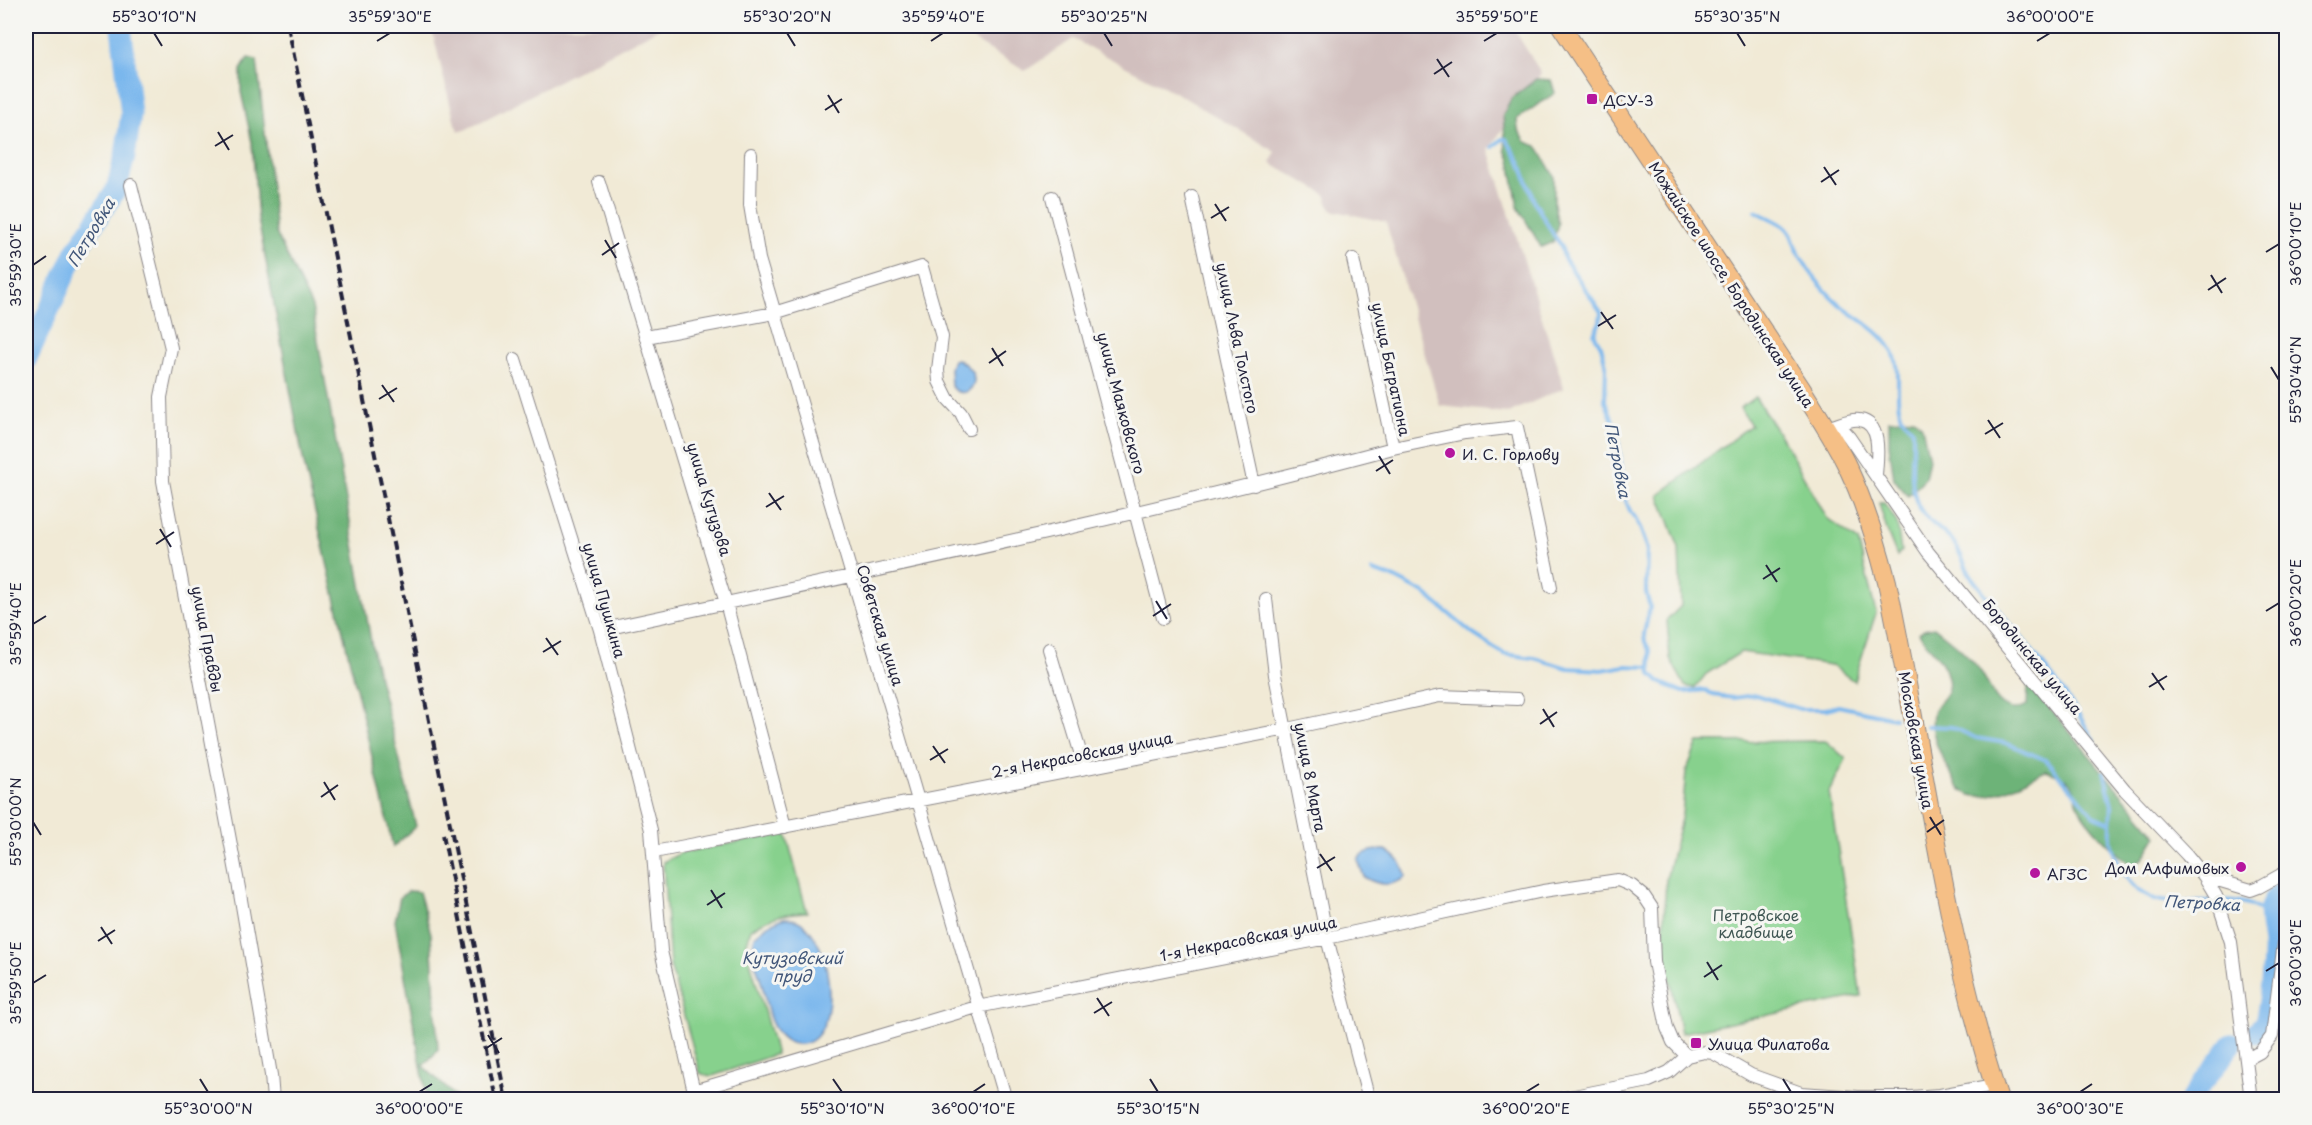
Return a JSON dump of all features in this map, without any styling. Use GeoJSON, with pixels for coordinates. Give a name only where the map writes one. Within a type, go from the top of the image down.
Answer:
{"type":"FeatureCollection","features":[{"type":"Feature","properties":{"kind":"main road","name":"Можайское шоссе, Бородинская улица"},"geometry":{"type":"LineString","coordinates":[[1561,26],[1832,427],[1880,554]]}},
{"type":"Feature","properties":{"kind":"main road","name":"Московская улица"},"geometry":{"type":"LineString","coordinates":[[1880,554],[1896,621],[1942,881],[1976,1024],[1996,1092]]}},
{"type":"Feature","properties":{"kind":"street","name":"Советская улица"},"geometry":{"type":"LineString","coordinates":[[751,154],[750,205],[759,259],[1006,1100]]}},
{"type":"Feature","properties":{"kind":"street","name":"улица Кутузова"},"geometry":{"type":"LineString","coordinates":[[599,183],[726,603],[785,827]]}},
{"type":"Feature","properties":{"kind":"street","name":"улица Правды"},"geometry":{"type":"LineString","coordinates":[[131,184],[171,348],[161,397],[163,481],[239,888],[271,1075],[273,1100]]}},
{"type":"Feature","properties":{"kind":"street","name":"улица Маяковского"},"geometry":{"type":"LineString","coordinates":[[1052,197],[1162,618]]}},
{"type":"Feature","properties":{"kind":"street","name":"улица Льва Толстого"},"geometry":{"type":"LineString","coordinates":[[1192,197],[1254,485]]}},
{"type":"Feature","properties":{"kind":"street","name":"улица Багратиона"},"geometry":{"type":"LineString","coordinates":[[1353,259],[1393,448],[1465,433],[1517,427],[1551,588]]}},
{"type":"Feature","properties":{"kind":"street"},"geometry":{"type":"LineString","coordinates":[[646,338],[774,313],[922,267],[942,337],[939,381],[948,399],[961,413],[969,429]]}},
{"type":"Feature","properties":{"kind":"street","name":"улица Пушкина"},"geometry":{"type":"LineString","coordinates":[[515,359],[600,630],[651,830],[661,951],[695,1095]]}},
{"type":"Feature","properties":{"kind":"street"},"geometry":{"type":"LineString","coordinates":[[1832,427],[1860,420],[1872,428],[1877,443],[1876,475]]}},
{"type":"Feature","properties":{"kind":"street","name":"Бородинская улица"},"geometry":{"type":"LineString","coordinates":[[1832,427],[1850,436],[1928,552],[2125,790],[2204,876],[2216,896],[2231,942],[2246,1052]]}},
{"type":"Feature","properties":{"kind":"street"},"geometry":{"type":"LineString","coordinates":[[600,630],[1135,513],[1254,485],[1393,448]]}},
{"type":"Feature","properties":{"kind":"street","name":"улица 8 Марта"},"geometry":{"type":"LineString","coordinates":[[1266,599],[1275,675],[1327,938],[1369,1100]]}},
{"type":"Feature","properties":{"kind":"street"},"geometry":{"type":"LineString","coordinates":[[1049,649],[1085,768]]}},
{"type":"Feature","properties":{"kind":"street","name":"2-я Некрасовская улица"},"geometry":{"type":"LineString","coordinates":[[654,852],[1287,729],[1440,696],[1517,699]]}},
{"type":"Feature","properties":{"kind":"street"},"geometry":{"type":"LineString","coordinates":[[2204,876],[2250,890],[2286,872]]}},
{"type":"Feature","properties":{"kind":"street","name":"1-я Некрасовская улица"},"geometry":{"type":"LineString","coordinates":[[695,1095],[977,1007],[1327,938],[1543,891],[1618,880],[1632,886],[1644,896],[1652,908],[1654,962],[1667,1028],[1673,1042],[1687,1056]]}},
{"type":"Feature","properties":{"kind":"street"},"geometry":{"type":"LineString","coordinates":[[2251,1100],[2246,1052],[2260,1053],[2272,1036],[2286,937]]}},
{"type":"Feature","properties":{"kind":"street"},"geometry":{"type":"LineString","coordinates":[[1554,1100],[1648,1081],[1669,1072],[1687,1056],[1705,1052],[1713,1053],[1731,1065],[1801,1093],[1858,1097],[1911,1097],[1996,1092]]}},
{"type":"Feature","properties":{"kind":"shaded area"},"geometry":{"type":"Polygon","coordinates":[[[431,26],[663,26],[463,131],[458,130],[455,124],[431,26]]]}},
{"type":"Feature","properties":{"kind":"shaded area"},"geometry":{"type":"Polygon","coordinates":[[[950,26],[1512,26],[1541,73],[1489,149],[1564,388],[1508,413],[1440,406],[1386,222],[1331,210],[1325,194],[1270,163],[1276,152],[1180,95],[1073,39],[1025,71],[950,26]]]}},
{"type":"Feature","properties":{"kind":"green space"},"geometry":{"type":"Polygon","coordinates":[[[248,58],[257,60],[276,233],[312,307],[374,658],[416,826],[393,847],[304,464],[258,219],[252,142],[241,92],[241,70],[248,58]]]}},
{"type":"Feature","properties":{"kind":"green space"},"geometry":{"type":"Polygon","coordinates":[[[1536,79],[1551,80],[1555,93],[1517,119],[1518,130],[1526,142],[1537,146],[1554,176],[1554,204],[1558,224],[1553,242],[1541,247],[1518,207],[1510,160],[1506,150],[1503,115],[1511,99],[1536,79]]]}},
{"type":"Feature","properties":{"kind":"green space"},"geometry":{"type":"Polygon","coordinates":[[[1755,397],[1786,445],[1827,518],[1858,541],[1876,613],[1854,681],[1831,665],[1741,652],[1706,674],[1695,688],[1685,686],[1670,658],[1667,620],[1681,606],[1679,548],[1659,495],[1751,425],[1740,408],[1755,397]]]}},
{"type":"Feature","properties":{"kind":"green space"},"geometry":{"type":"Polygon","coordinates":[[[1914,418],[1922,426],[1929,459],[1925,478],[1908,496],[1894,479],[1889,444],[1889,420],[1914,418]]]}},
{"type":"Feature","properties":{"kind":"green space"},"geometry":{"type":"Polygon","coordinates":[[[1879,503],[1884,503],[1897,523],[1901,551],[1897,556],[1887,531],[1879,503]]]}},
{"type":"Feature","properties":{"kind":"green space"},"geometry":{"type":"Polygon","coordinates":[[[1934,627],[1971,659],[1996,698],[2004,706],[2012,709],[2021,708],[2027,705],[2028,687],[2036,692],[2157,836],[2143,859],[2132,866],[2107,844],[2085,818],[2072,785],[2059,776],[2046,771],[2004,791],[1981,796],[1970,795],[1959,788],[1938,748],[1934,735],[1932,721],[1934,709],[1948,690],[1948,678],[1943,665],[1919,633],[1924,629],[1934,627]]]}},
{"type":"Feature","properties":{"kind":"green space","name":"Петровское кладбище"},"geometry":{"type":"Polygon","coordinates":[[[1826,741],[1846,759],[1829,792],[1861,996],[1681,1033],[1663,943],[1666,879],[1682,815],[1686,772],[1698,742],[1826,741]]]}},
{"type":"Feature","properties":{"kind":"green space"},"geometry":{"type":"Polygon","coordinates":[[[786,833],[807,912],[778,916],[765,921],[751,929],[746,946],[776,1054],[710,1077],[700,1073],[670,965],[663,862],[681,853],[786,833]]]}},
{"type":"Feature","properties":{"kind":"green space"},"geometry":{"type":"Polygon","coordinates":[[[409,891],[419,892],[431,934],[438,1050],[423,1066],[458,1099],[427,1099],[395,921],[400,897],[409,891]]]}},
{"type":"Feature","properties":{"kind":"water"},"geometry":{"type":"Polygon","coordinates":[[[957,359],[973,374],[974,381],[968,391],[956,391],[951,386],[950,368],[953,360],[957,359]]]}},
{"type":"Feature","properties":{"kind":"water"},"geometry":{"type":"Polygon","coordinates":[[[1386,850],[1399,861],[1406,877],[1391,884],[1385,884],[1364,877],[1358,860],[1360,857],[1370,851],[1386,850]]]}},
{"type":"Feature","properties":{"kind":"water","name":"Кутузовский пруд"},"geometry":{"type":"Polygon","coordinates":[[[784,918],[801,923],[815,937],[824,958],[828,982],[828,1005],[823,1026],[813,1040],[797,1044],[784,1039],[771,1021],[753,952],[755,936],[768,925],[784,918]]]}},
{"type":"Feature","properties":{"kind":"waterway","name":"Петровка"},"geometry":{"type":"LineString","coordinates":[[26,360],[76,251],[116,190],[125,156],[131,114],[121,26]]}},
{"type":"Feature","properties":{"kind":"waterway","name":"Петровка"},"geometry":{"type":"LineString","coordinates":[[1493,147],[1502,139],[1506,139],[1520,161],[1534,201],[1561,245],[1564,258],[1601,312],[1600,322],[1594,334],[1601,346],[1606,366],[1605,401],[1617,431],[1626,501],[1631,513],[1637,519],[1647,547],[1646,592],[1650,607],[1644,634],[1650,651],[1651,674],[1659,682],[1683,692],[1706,690],[1713,695],[1733,698],[1756,695],[1800,709],[1826,709],[1838,706],[1894,718]]}},
{"type":"Feature","properties":{"kind":"waterway"},"geometry":{"type":"LineString","coordinates":[[1755,211],[1787,229],[1803,261],[1822,287],[1839,304],[1874,330],[1891,349],[1898,370],[1900,412],[1913,430],[1913,485],[1920,509],[1954,543],[1972,578],[2057,683],[2086,726],[2098,749]]}},
{"type":"Feature","properties":{"kind":"waterway"},"geometry":{"type":"LineString","coordinates":[[1372,571],[1395,578],[1424,593],[1473,634],[1504,654],[1534,658],[1568,668],[1602,670],[1625,666],[1650,667]]}},
{"type":"Feature","properties":{"kind":"waterway","name":"Петровка"},"geometry":{"type":"LineString","coordinates":[[1927,726],[1952,727],[1976,738],[2006,743],[2046,760],[2095,816],[2111,823],[2114,854],[2121,867],[2135,887],[2152,898],[2171,902],[2234,901],[2252,906],[2268,918]]}},
{"type":"Feature","properties":{"kind":"waterway"},"geometry":{"type":"LineString","coordinates":[[2104,772],[2112,805],[2111,823]]}},
{"type":"Feature","properties":{"kind":"waterway"},"geometry":{"type":"LineString","coordinates":[[2255,1033],[2264,1023],[2269,997],[2273,950],[2270,907],[2278,895],[2286,890]]}},
{"type":"Feature","properties":{"kind":"waterway"},"geometry":{"type":"LineString","coordinates":[[2190,1100],[2232,1044]]}},
{"type":"Feature","properties":{"kind":"railway"},"geometry":{"type":"LineString","coordinates":[[288,26],[506,1100]]}},
{"type":"Feature","properties":{"kind":"railway"},"geometry":{"type":"LineString","coordinates":[[443,834],[496,1100]]}},
{"type":"Feature","properties":{"kind":"place","name":"ДСУ-3"},"geometry":{"type":"Point","coordinates":[1592,99]}},
{"type":"Feature","properties":{"kind":"place","name":"И. С. Горлову"},"geometry":{"type":"Point","coordinates":[1450,453]}},
{"type":"Feature","properties":{"kind":"place","name":"Дом Алфимовых"},"geometry":{"type":"Point","coordinates":[2241,867]}},
{"type":"Feature","properties":{"kind":"place","name":"АГЗС"},"geometry":{"type":"Point","coordinates":[2035,873]}},
{"type":"Feature","properties":{"kind":"place","name":"Улица Филатова"},"geometry":{"type":"Point","coordinates":[1696,1043]}}]}
